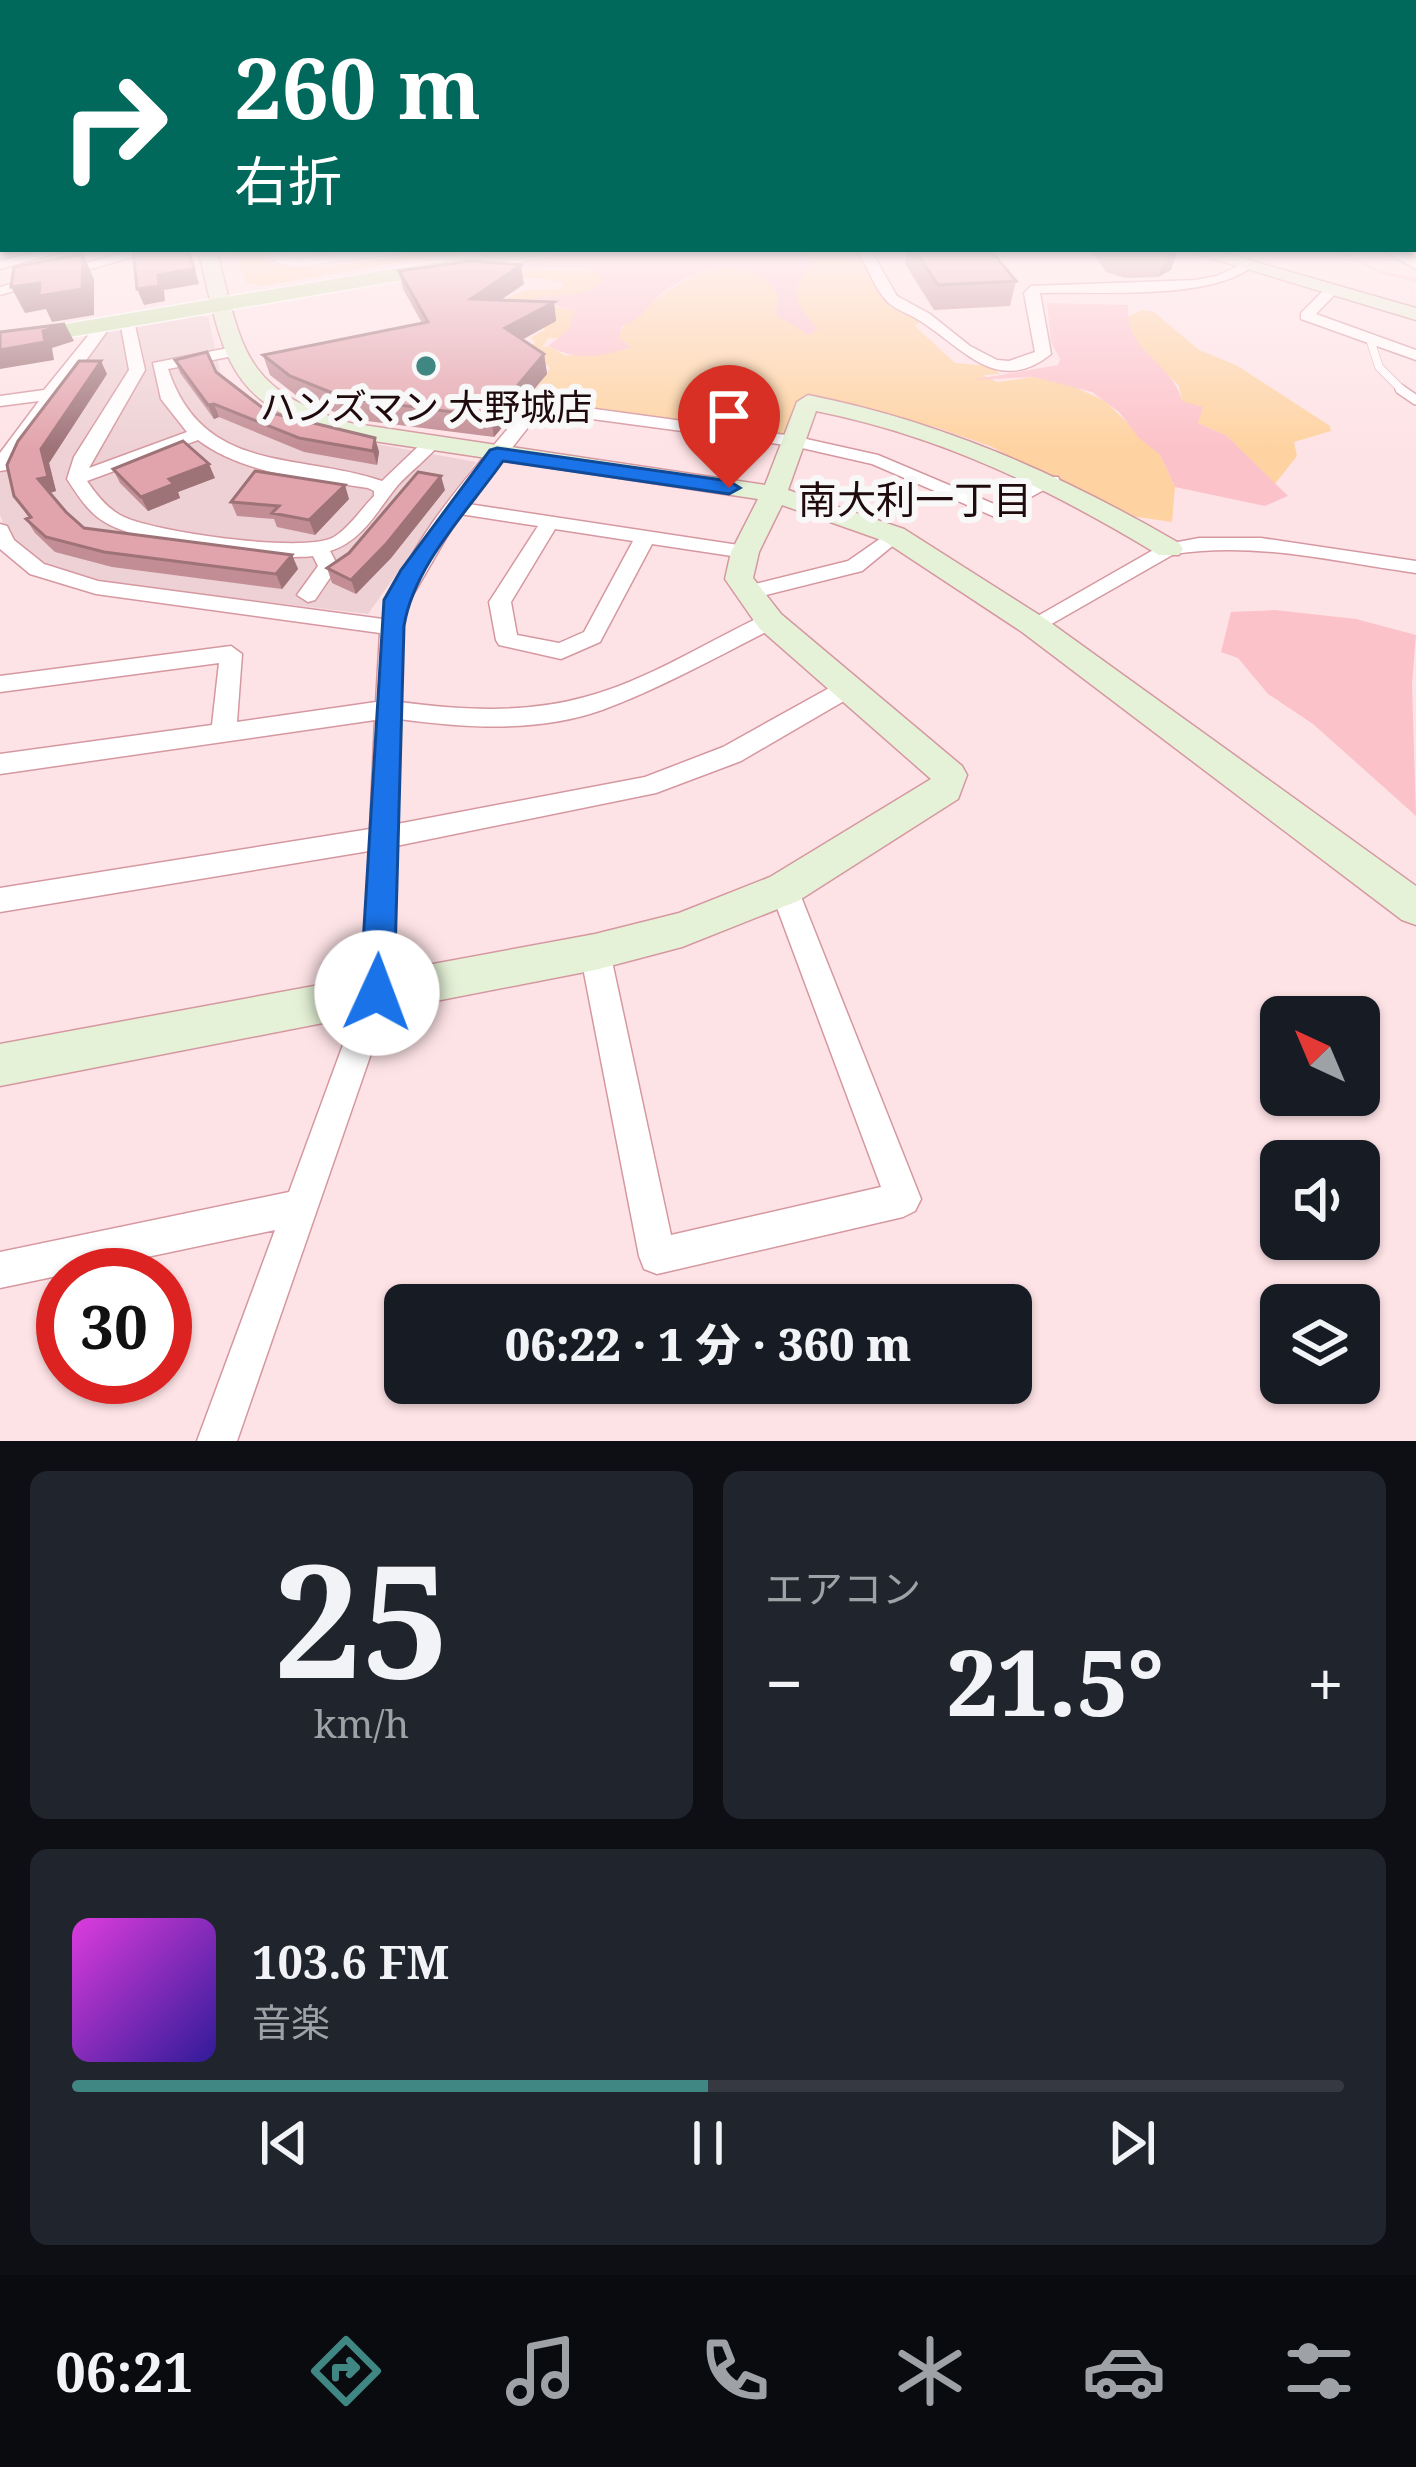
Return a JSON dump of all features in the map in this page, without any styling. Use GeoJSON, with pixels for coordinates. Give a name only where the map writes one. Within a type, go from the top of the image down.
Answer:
{"type":"FeatureCollection","features":[{"type":"Feature","properties":{"kind":"main road"},"geometry":{"type":"LineString","coordinates":[[0,338],[148,313]]}},
{"type":"Feature","properties":{"kind":"main road"},"geometry":{"type":"LineString","coordinates":[[0,338],[163,313]]}},
{"type":"Feature","properties":{"kind":"street"},"geometry":{"type":"LineString","coordinates":[[224,313],[233,352],[251,386],[306,419],[430,444],[774,494],[894,535],[1033,625],[1416,908]]}},
{"type":"Feature","properties":{"kind":"street"},"geometry":{"type":"LineString","coordinates":[[920,313],[968,356],[991,363],[1024,362],[1042,354],[1035,313]]}},
{"type":"Feature","properties":{"kind":"street"},"geometry":{"type":"LineString","coordinates":[[1309,313],[1306,316],[1416,356]]}},
{"type":"Feature","properties":{"kind":"street"},"geometry":{"type":"LineString","coordinates":[[76,479],[83,457],[136,370],[127,321]]}},
{"type":"Feature","properties":{"kind":"street"},"geometry":{"type":"LineString","coordinates":[[52,391],[100,330]]}},
{"type":"Feature","properties":{"kind":"street"},"geometry":{"type":"LineString","coordinates":[[136,370],[233,352]]}},
{"type":"Feature","properties":{"kind":"street"},"geometry":{"type":"LineString","coordinates":[[159,366],[164,397],[197,434],[264,464],[370,483],[384,490]]}},
{"type":"Feature","properties":{"kind":"street"},"geometry":{"type":"LineString","coordinates":[[0,400],[52,394],[0,466]]}},
{"type":"Feature","properties":{"kind":"street"},"geometry":{"type":"LineString","coordinates":[[0,1065],[596,952],[682,930],[784,889],[952,782],[950,775],[770,621],[740,579],[745,552],[774,494],[808,402],[875,414],[946,435],[1052,481],[1169,549]]}},
{"type":"Feature","properties":{"kind":"street"},"geometry":{"type":"LineString","coordinates":[[217,1441],[377,993],[396,600],[536,406],[793,441],[878,460],[994,511],[1052,481]]}},
{"type":"Feature","properties":{"kind":"street"},"geometry":{"type":"LineString","coordinates":[[76,479],[197,434]]}},
{"type":"Feature","properties":{"kind":"street"},"geometry":{"type":"LineString","coordinates":[[76,479],[94,506],[118,523],[320,550],[341,541],[430,444]]}},
{"type":"Feature","properties":{"kind":"street"},"geometry":{"type":"LineString","coordinates":[[458,508],[745,552]]}},
{"type":"Feature","properties":{"kind":"street"},"geometry":{"type":"LineString","coordinates":[[550,522],[500,602],[507,640],[561,651],[592,637],[644,538]]}},
{"type":"Feature","properties":{"kind":"street"},"geometry":{"type":"LineString","coordinates":[[746,593],[855,566],[894,535]]}},
{"type":"Feature","properties":{"kind":"street"},"geometry":{"type":"LineString","coordinates":[[2,539],[38,568],[96,587],[392,626]]}},
{"type":"Feature","properties":{"kind":"street"},"geometry":{"type":"LineString","coordinates":[[1033,625],[1169,549],[1237,542],[1416,568]]}},
{"type":"Feature","properties":{"kind":"street"},"geometry":{"type":"LineString","coordinates":[[308,595],[328,566],[320,550]]}},
{"type":"Feature","properties":{"kind":"street"},"geometry":{"type":"LineString","coordinates":[[0,764],[390,709],[465,719],[515,718],[593,704],[770,621]]}},
{"type":"Feature","properties":{"kind":"street"},"geometry":{"type":"LineString","coordinates":[[0,684],[231,654],[224,730]]}},
{"type":"Feature","properties":{"kind":"street"},"geometry":{"type":"LineString","coordinates":[[0,900],[383,838],[646,787],[732,754],[848,688]]}},
{"type":"Feature","properties":{"kind":"street"},"geometry":{"type":"LineString","coordinates":[[596,952],[657,1256],[903,1199],[784,889]]}},
{"type":"Feature","properties":{"kind":"street"},"geometry":{"type":"LineString","coordinates":[[0,1270],[304,1206]]}},
{"type":"Feature","properties":{"kind":"lane"},"geometry":{"type":"LineString","coordinates":[[1370,339],[1369,348],[1385,378],[1416,400]]}},
{"type":"Feature","properties":{"kind":"shaded area"},"geometry":{"type":"Polygon","coordinates":[[[521,313],[584,313],[563,338],[549,338],[541,348],[548,346],[566,356],[630,346],[619,338],[637,313],[789,313],[818,329],[805,313],[908,313],[922,320],[915,326],[955,363],[991,366],[1000,374],[983,375],[997,382],[1034,377],[1062,381],[1105,401],[1160,455],[1175,487],[1172,522],[1124,515],[990,446],[935,427],[803,397],[786,435],[530,400],[550,368],[529,346],[535,343],[531,337],[545,330],[543,324],[521,313]]]}},
{"type":"Feature","properties":{"kind":"shaded area"},"geometry":{"type":"Polygon","coordinates":[[[573,313],[642,313],[622,326],[619,338],[632,347],[599,355],[580,356],[548,346],[569,329],[573,313]]]}},
{"type":"Feature","properties":{"kind":"shaded area"},"geometry":{"type":"Polygon","coordinates":[[[805,313],[818,329],[809,335],[776,315],[805,313]]]}},
{"type":"Feature","properties":{"kind":"shaded area"},"geometry":{"type":"Polygon","coordinates":[[[1048,313],[1129,313],[1133,334],[1169,376],[1182,401],[1203,407],[1198,423],[1227,436],[1288,496],[1265,506],[1175,487],[1160,455],[1119,412],[1092,392],[1034,377],[972,380],[1058,365],[1060,359],[1051,342],[1048,313]]]}},
{"type":"Feature","properties":{"kind":"shaded area"},"geometry":{"type":"Polygon","coordinates":[[[1155,313],[1199,350],[1236,365],[1331,431],[1294,442],[1297,456],[1274,485],[1227,436],[1198,423],[1182,401],[1179,386],[1136,342],[1127,317],[1155,313]]]}},
{"type":"Feature","properties":{"kind":"shaded area"},"geometry":{"type":"Polygon","coordinates":[[[191,315],[208,317],[221,376],[253,409],[338,437],[476,462],[368,614],[97,582],[41,563],[9,540],[0,515],[0,474],[104,329],[191,315]]]}},
{"type":"Feature","properties":{"kind":"shaded area"},"geometry":{"type":"Polygon","coordinates":[[[1275,610],[1356,619],[1416,635],[1412,684],[1416,816],[1313,724],[1268,694],[1238,658],[1221,652],[1231,612],[1275,610]]]}},
{"type":"Feature","properties":{"kind":"building","name":"ハンズマン 大野城店"},"geometry":{"type":"Polygon","coordinates":[[[423,313],[533,313],[505,328],[544,354],[491,417],[345,398],[290,376],[263,355],[428,322],[423,313]]]}},
{"type":"Feature","properties":{"kind":"building"},"geometry":{"type":"Polygon","coordinates":[[[65,324],[43,331],[45,342],[0,350],[0,332],[65,324]]]}},
{"type":"Feature","properties":{"kind":"building"},"geometry":{"type":"Polygon","coordinates":[[[207,352],[216,372],[268,412],[375,438],[373,451],[299,438],[208,405],[175,360],[207,352]]]}},
{"type":"Feature","properties":{"kind":"building"},"geometry":{"type":"Polygon","coordinates":[[[79,361],[101,361],[41,449],[48,477],[38,479],[66,512],[84,528],[292,555],[276,574],[104,552],[46,537],[26,519],[31,517],[14,496],[7,465],[18,441],[79,361]]]}},
{"type":"Feature","properties":{"kind":"building"},"geometry":{"type":"Polygon","coordinates":[[[183,441],[209,464],[169,479],[174,484],[141,497],[113,469],[183,441]]]}},
{"type":"Feature","properties":{"kind":"building"},"geometry":{"type":"Polygon","coordinates":[[[255,471],[345,485],[309,520],[272,513],[279,506],[231,502],[255,471]]]}},
{"type":"Feature","properties":{"kind":"building"},"geometry":{"type":"Polygon","coordinates":[[[418,472],[441,476],[387,543],[351,580],[327,568],[349,553],[418,472]]]}},
{"type":"Feature","properties":{"kind":"place","name":"ハンズマン 大野城店"},"geometry":{"type":"Point","coordinates":[426,366]}},
{"type":"Feature","properties":{"kind":"district","name":"南大利一丁目"},"geometry":{"type":"Point","coordinates":[915,498]}},
{"type":"Feature","properties":{"kind":"route"},"geometry":{"type":"LineString","coordinates":[[377,993],[392,626],[396,600],[410,575],[497,454],[729,488]]}}]}
